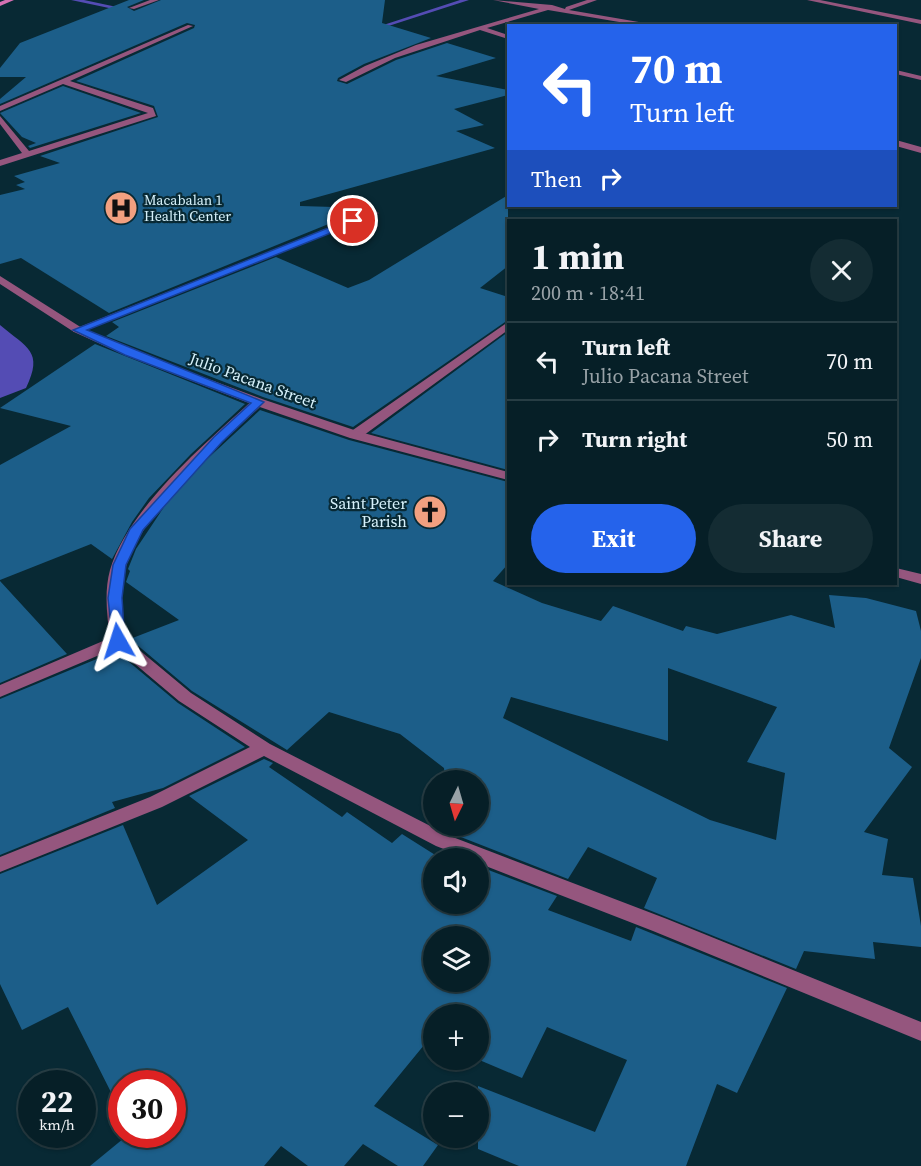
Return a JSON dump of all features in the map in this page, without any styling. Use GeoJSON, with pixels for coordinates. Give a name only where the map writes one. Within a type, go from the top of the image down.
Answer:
{"type":"FeatureCollection","features":[{"type":"Feature","properties":{"kind":"main road"},"geometry":{"type":"LineString","coordinates":[[0,4],[11,0]]}},
{"type":"Feature","properties":{"kind":"street"},"geometry":{"type":"LineString","coordinates":[[132,8],[156,0]]}},
{"type":"Feature","properties":{"kind":"street"},"geometry":{"type":"LineString","coordinates":[[496,0],[565,9],[648,24]]}},
{"type":"Feature","properties":{"kind":"street"},"geometry":{"type":"LineString","coordinates":[[565,9],[594,0]]}},
{"type":"Feature","properties":{"kind":"street"},"geometry":{"type":"LineString","coordinates":[[810,0],[921,22]]}},
{"type":"Feature","properties":{"kind":"street"},"geometry":{"type":"LineString","coordinates":[[343,80],[371,64],[552,7]]}},
{"type":"Feature","properties":{"kind":"street"},"geometry":{"type":"LineString","coordinates":[[0,109],[190,26]]}},
{"type":"Feature","properties":{"kind":"street"},"geometry":{"type":"LineString","coordinates":[[482,29],[507,37]]}},
{"type":"Feature","properties":{"kind":"street"},"geometry":{"type":"LineString","coordinates":[[897,72],[921,78]]}},
{"type":"Feature","properties":{"kind":"street"},"geometry":{"type":"LineString","coordinates":[[0,163],[153,114],[150,110],[61,81]]}},
{"type":"Feature","properties":{"kind":"street"},"geometry":{"type":"LineString","coordinates":[[0,118],[27,154]]}},
{"type":"Feature","properties":{"kind":"street"},"geometry":{"type":"LineString","coordinates":[[897,143],[921,150]]}},
{"type":"Feature","properties":{"kind":"street"},"geometry":{"type":"LineString","coordinates":[[78,330],[374,213]]}},
{"type":"Feature","properties":{"kind":"street","name":"Julio Pacana Street"},"geometry":{"type":"LineString","coordinates":[[0,279],[78,330],[129,353],[258,402],[355,435],[507,476]]}},
{"type":"Feature","properties":{"kind":"street"},"geometry":{"type":"LineString","coordinates":[[355,435],[507,326]]}},
{"type":"Feature","properties":{"kind":"street"},"geometry":{"type":"LineString","coordinates":[[258,402],[218,440],[137,529],[120,565],[115,598],[118,641],[185,697],[264,748],[443,841],[921,1030]]}},
{"type":"Feature","properties":{"kind":"street"},"geometry":{"type":"LineString","coordinates":[[897,573],[921,579]]}},
{"type":"Feature","properties":{"kind":"street"},"geometry":{"type":"LineString","coordinates":[[0,691],[118,641]]}},
{"type":"Feature","properties":{"kind":"street"},"geometry":{"type":"LineString","coordinates":[[0,865],[156,802],[264,748]]}},
{"type":"Feature","properties":{"kind":"shaded area"},"geometry":{"type":"Polygon","coordinates":[[[0,325],[30,351],[33,366],[26,388],[0,398],[0,325]]]}},
{"type":"Feature","properties":{"kind":"building"},"geometry":{"type":"Polygon","coordinates":[[[129,0],[144,0],[127,7],[134,11],[161,0],[385,0],[382,23],[431,38],[364,64],[338,78],[337,81],[347,84],[396,60],[447,43],[496,58],[436,76],[507,90],[507,95],[454,109],[484,125],[456,131],[495,148],[300,202],[300,206],[368,208],[109,313],[21,258],[0,264],[0,195],[25,189],[16,185],[25,182],[14,176],[60,163],[40,156],[158,117],[154,106],[76,81],[194,28],[195,25],[187,23],[0,104],[0,99],[26,77],[0,77],[0,68],[20,43],[129,0]]]}},
{"type":"Feature","properties":{"kind":"building"},"geometry":{"type":"Polygon","coordinates":[[[63,86],[141,113],[30,148],[28,146],[36,143],[22,137],[0,113],[63,86]]]}},
{"type":"Feature","properties":{"kind":"building"},"geometry":{"type":"Polygon","coordinates":[[[507,196],[507,267],[480,288],[507,297],[507,321],[353,427],[263,397],[106,336],[119,327],[112,322],[276,257],[348,288],[369,280],[507,196]]]}},
{"type":"Feature","properties":{"kind":"building"},"geometry":{"type":"Polygon","coordinates":[[[507,333],[507,470],[371,433],[507,333]]]}},
{"type":"Feature","properties":{"kind":"building"},"geometry":{"type":"Polygon","coordinates":[[[95,344],[245,404],[191,454],[149,498],[132,522],[112,559],[91,544],[0,580],[0,465],[71,426],[0,408],[95,344]]]}},
{"type":"Feature","properties":{"kind":"building"},"geometry":{"type":"Polygon","coordinates":[[[260,410],[349,440],[507,482],[507,565],[493,581],[542,603],[601,621],[613,606],[683,631],[686,626],[717,634],[791,615],[835,628],[829,595],[866,598],[916,611],[921,631],[921,658],[889,748],[912,767],[864,832],[888,839],[882,875],[913,878],[921,926],[921,947],[873,942],[875,959],[804,951],[796,969],[644,908],[657,878],[588,847],[568,879],[458,836],[489,836],[489,770],[444,770],[400,734],[329,712],[287,750],[192,691],[130,639],[179,620],[126,582],[130,571],[128,569],[136,549],[166,504],[205,461],[260,410]],[[668,668],[668,741],[511,697],[503,718],[710,820],[776,840],[785,773],[747,762],[777,707],[668,668]]]}},
{"type":"Feature","properties":{"kind":"building"},"geometry":{"type":"Polygon","coordinates":[[[0,581],[67,654],[0,683],[0,581]]]}},
{"type":"Feature","properties":{"kind":"building"},"geometry":{"type":"Polygon","coordinates":[[[116,651],[178,703],[245,747],[163,788],[112,802],[115,808],[0,855],[0,699],[116,651]]]}},
{"type":"Feature","properties":{"kind":"building"},"geometry":{"type":"Polygon","coordinates":[[[264,759],[273,763],[269,767],[342,817],[347,812],[392,843],[402,834],[424,848],[423,914],[489,914],[489,870],[557,896],[548,910],[631,941],[636,927],[787,988],[737,1093],[717,1084],[686,1166],[519,1166],[478,1149],[489,1148],[489,1090],[595,1132],[627,1060],[547,1027],[522,1078],[489,1064],[489,1004],[423,1004],[423,1046],[374,1106],[423,1136],[423,1148],[436,1148],[423,1166],[398,1166],[363,1144],[344,1166],[308,1166],[281,1146],[264,1166],[90,1166],[112,1148],[186,1148],[186,1070],[108,1070],[108,1086],[68,1007],[22,1030],[0,984],[0,874],[123,825],[157,905],[248,840],[189,796],[264,759]]]}},
{"type":"Feature","properties":{"kind":"waterway"},"geometry":{"type":"LineString","coordinates":[[74,0],[128,10]]}},
{"type":"Feature","properties":{"kind":"waterway"},"geometry":{"type":"LineString","coordinates":[[371,30],[466,0]]}},
{"type":"Feature","properties":{"kind":"place","name":"Macabalan 1 Health Center"},"geometry":{"type":"Point","coordinates":[121,208]}},
{"type":"Feature","properties":{"kind":"place","name":"Saint Peter Parish"},"geometry":{"type":"Point","coordinates":[430,512]}},
{"type":"Feature","properties":{"kind":"route"},"geometry":{"type":"LineString","coordinates":[[118,641],[115,598],[120,565],[137,529],[148,514],[218,440],[258,402],[129,353],[78,330],[353,221]]}}]}
